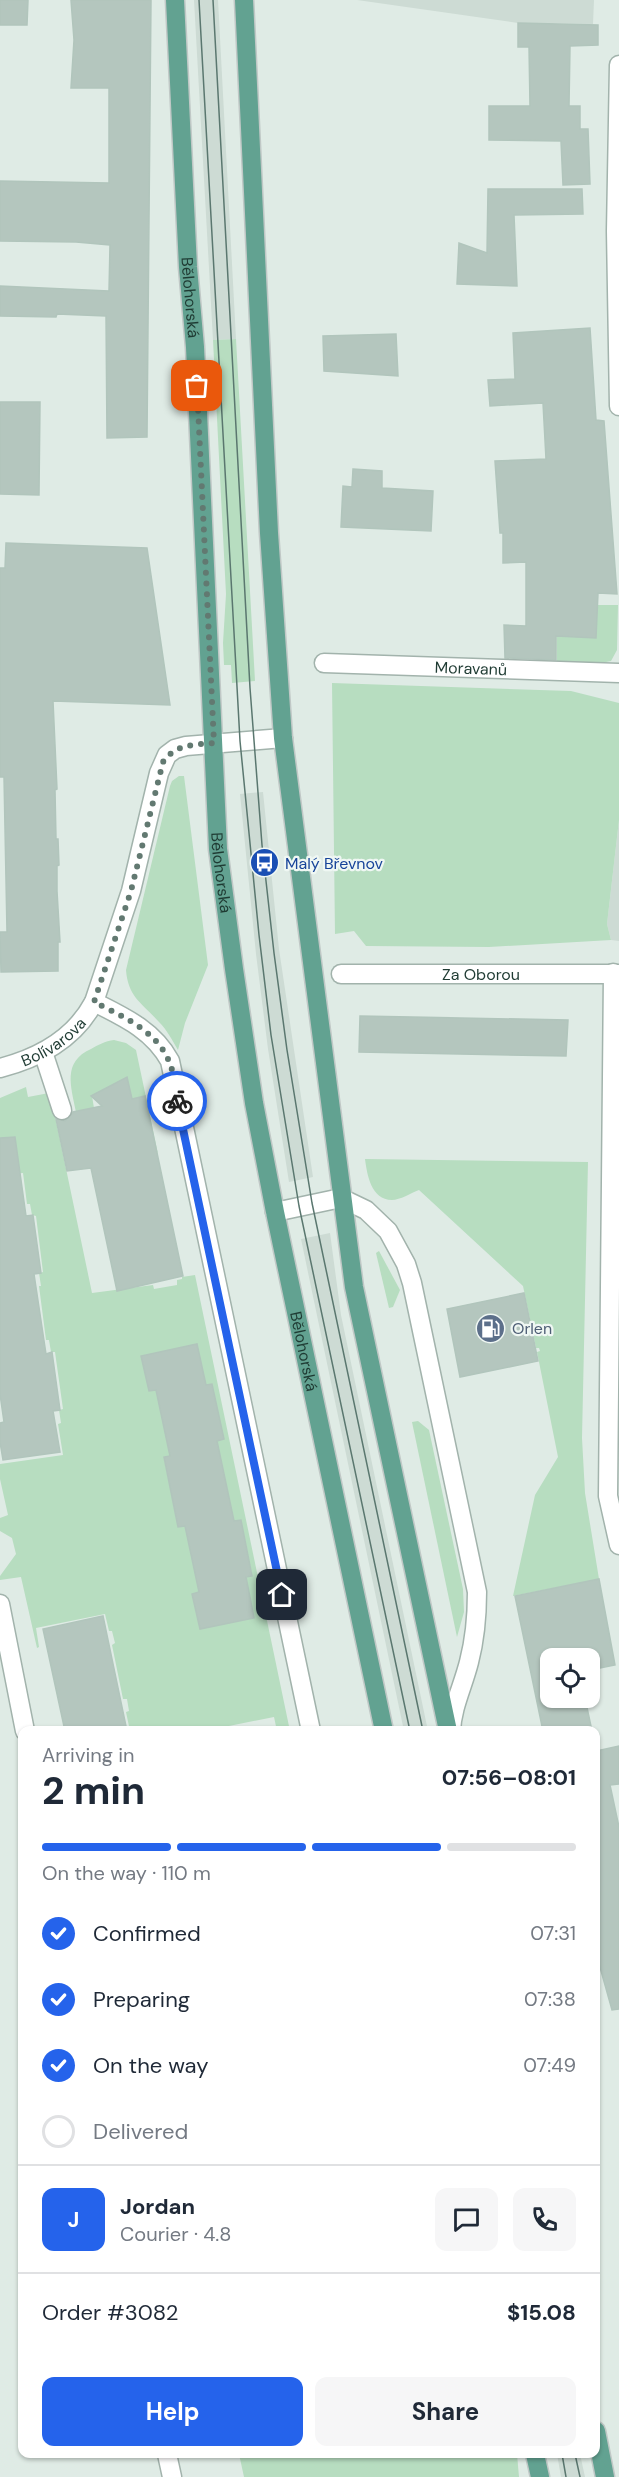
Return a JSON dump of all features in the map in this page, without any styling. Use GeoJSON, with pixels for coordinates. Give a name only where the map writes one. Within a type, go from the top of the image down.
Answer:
{"type":"FeatureCollection","features":[{"type":"Feature","properties":{"kind":"main road","name":"Bělohorská"},"geometry":{"type":"LineString","coordinates":[[175,0],[188,267],[195,346],[219,860],[254,1102],[383,1726]]}},
{"type":"Feature","properties":{"kind":"main road"},"geometry":{"type":"LineString","coordinates":[[244,0],[269,533],[283,738],[354,1287],[448,1726]]}},
{"type":"Feature","properties":{"kind":"main road"},"geometry":{"type":"LineString","coordinates":[[600,2451],[605,2477]]}},
{"type":"Feature","properties":{"kind":"street"},"geometry":{"type":"LineString","coordinates":[[619,65],[616,231],[619,406]]}},
{"type":"Feature","properties":{"kind":"street","name":"Moravanů"},"geometry":{"type":"LineString","coordinates":[[324,663],[619,673]]}},
{"type":"Feature","properties":{"kind":"street","name":"Bolívarova"},"geometry":{"type":"LineString","coordinates":[[0,1068],[20,1063],[43,1052],[76,1028],[94,1002],[131,891],[163,762],[171,752],[179,747],[283,738]]}},
{"type":"Feature","properties":{"kind":"street","name":"Za Oborou"},"geometry":{"type":"LineString","coordinates":[[341,974],[616,974]]}},
{"type":"Feature","properties":{"kind":"street"},"geometry":{"type":"LineString","coordinates":[[616,974],[608,1496],[619,1545]]}},
{"type":"Feature","properties":{"kind":"street","name":"Bolívarova"},"geometry":{"type":"LineString","coordinates":[[94,1002],[128,1019],[161,1044],[170,1061],[309,1726]]}},
{"type":"Feature","properties":{"kind":"street"},"geometry":{"type":"LineString","coordinates":[[43,1052],[62,1110]]}},
{"type":"Feature","properties":{"kind":"street"},"geometry":{"type":"LineString","coordinates":[[275,1212],[341,1198],[375,1216],[388,1231],[406,1264],[415,1294],[477,1592],[477,1619],[468,1664],[450,1726]]}},
{"type":"Feature","properties":{"kind":"street"},"geometry":{"type":"LineString","coordinates":[[0,1604],[24,1726]]}},
{"type":"Feature","properties":{"kind":"street"},"geometry":{"type":"LineString","coordinates":[[168,2458],[172,2477]]}},
{"type":"Feature","properties":{"kind":"shaded area"},"geometry":{"type":"Polygon","coordinates":[[[194,0],[218,0],[236,339],[213,340],[194,0]]]}},
{"type":"Feature","properties":{"kind":"shaded area"},"geometry":{"type":"Polygon","coordinates":[[[357,0],[594,0],[593,24],[518,23],[357,0]]]}},
{"type":"Feature","properties":{"kind":"shaded area"},"geometry":{"type":"Polygon","coordinates":[[[263,792],[279,949],[313,1177],[289,1182],[256,954],[240,794],[263,792]]]}},
{"type":"Feature","properties":{"kind":"shaded area"},"geometry":{"type":"Polygon","coordinates":[[[619,820],[619,941],[611,940],[607,924],[619,820]]]}},
{"type":"Feature","properties":{"kind":"shaded area"},"geometry":{"type":"Polygon","coordinates":[[[330,1233],[341,1315],[427,1726],[403,1726],[301,1239],[330,1233]]]}},
{"type":"Feature","properties":{"kind":"shaded area"},"geometry":{"type":"Polygon","coordinates":[[[558,2458],[581,2458],[585,2477],[561,2477],[558,2458]]]}},
{"type":"Feature","properties":{"kind":"green space"},"geometry":{"type":"Polygon","coordinates":[[[236,339],[255,681],[232,683],[231,665],[224,665],[226,594],[213,340],[236,339]]]}},
{"type":"Feature","properties":{"kind":"green space"},"geometry":{"type":"Polygon","coordinates":[[[556,605],[618,605],[617,650],[611,661],[601,663],[557,662],[556,605]],[[597,608],[580,637],[596,637],[597,608]]]}},
{"type":"Feature","properties":{"kind":"green space"},"geometry":{"type":"Polygon","coordinates":[[[332,683],[571,691],[619,703],[619,820],[607,924],[611,940],[489,947],[366,946],[354,931],[335,934],[332,683]]]}},
{"type":"Feature","properties":{"kind":"green space"},"geometry":{"type":"Polygon","coordinates":[[[179,776],[184,776],[208,965],[185,1023],[178,1050],[164,1028],[133,993],[126,970],[170,786],[172,781],[179,776]]]}},
{"type":"Feature","properties":{"kind":"green space"},"geometry":{"type":"Polygon","coordinates":[[[114,1040],[126,1043],[136,1050],[158,1154],[132,1099],[92,1096],[94,1108],[76,1112],[71,1084],[72,1068],[82,1054],[114,1040]]]}},
{"type":"Feature","properties":{"kind":"green space"},"geometry":{"type":"Polygon","coordinates":[[[26,1087],[28,1097],[49,1093],[71,1112],[55,1116],[92,1293],[153,1285],[154,1289],[177,1285],[177,1280],[182,1277],[195,1275],[289,1726],[276,1726],[274,1717],[229,1726],[129,1726],[126,1712],[129,1711],[127,1699],[123,1699],[112,1645],[115,1643],[105,1614],[36,1628],[39,1647],[37,1648],[21,1577],[0,1580],[0,1576],[16,1554],[12,1538],[0,1531],[0,1518],[8,1515],[0,1479],[0,1464],[63,1455],[58,1424],[61,1423],[59,1410],[63,1409],[55,1352],[51,1352],[49,1340],[46,1340],[39,1286],[41,1286],[39,1273],[43,1272],[36,1216],[32,1215],[30,1204],[27,1204],[23,1173],[0,1175],[0,1098],[26,1087]],[[142,1356],[149,1391],[156,1390],[170,1456],[164,1458],[178,1527],[185,1526],[199,1592],[192,1594],[200,1629],[254,1618],[246,1577],[252,1575],[241,1520],[234,1521],[217,1441],[224,1439],[212,1384],[206,1385],[142,1356]]]}},
{"type":"Feature","properties":{"kind":"green space"},"geometry":{"type":"Polygon","coordinates":[[[365,1159],[588,1162],[582,1438],[585,1493],[599,1579],[513,1596],[535,1495],[558,1457],[537,1352],[540,1351],[536,1348],[523,1286],[419,1190],[395,1200],[379,1196],[371,1185],[365,1159]]]}},
{"type":"Feature","properties":{"kind":"green space"},"geometry":{"type":"Polygon","coordinates":[[[379,1251],[400,1290],[393,1307],[389,1308],[376,1253],[379,1251]]]}},
{"type":"Feature","properties":{"kind":"green space"},"geometry":{"type":"Polygon","coordinates":[[[418,1421],[429,1430],[463,1589],[464,1612],[457,1637],[412,1422],[418,1421]]]}},
{"type":"Feature","properties":{"kind":"green space"},"geometry":{"type":"Polygon","coordinates":[[[240,2458],[517,2458],[519,2477],[244,2477],[240,2458]]]}},
{"type":"Feature","properties":{"kind":"building"},"geometry":{"type":"Polygon","coordinates":[[[0,0],[28,0],[27,25],[0,25],[0,0]]]}},
{"type":"Feature","properties":{"kind":"building"},"geometry":{"type":"Polygon","coordinates":[[[71,0],[151,0],[147,437],[107,438],[106,316],[57,314],[56,317],[0,316],[0,286],[109,291],[110,245],[0,241],[0,181],[109,183],[109,88],[71,88],[74,40],[71,0]]]}},
{"type":"Feature","properties":{"kind":"building"},"geometry":{"type":"Polygon","coordinates":[[[518,23],[598,25],[598,45],[570,46],[569,106],[580,106],[580,129],[588,129],[590,184],[563,185],[561,141],[489,140],[489,106],[530,106],[529,47],[518,47],[518,23]]]}},
{"type":"Feature","properties":{"kind":"building"},"geometry":{"type":"Polygon","coordinates":[[[488,189],[582,189],[583,214],[514,215],[517,286],[457,284],[459,243],[487,253],[488,189]]]}},
{"type":"Feature","properties":{"kind":"building"},"geometry":{"type":"Polygon","coordinates":[[[590,328],[596,420],[604,421],[617,594],[598,593],[596,638],[556,636],[556,660],[505,658],[504,625],[526,626],[526,562],[503,563],[503,533],[500,533],[495,461],[546,459],[543,403],[490,406],[488,380],[515,379],[513,333],[590,328]]]}},
{"type":"Feature","properties":{"kind":"building"},"geometry":{"type":"Polygon","coordinates":[[[396,334],[398,376],[324,371],[323,336],[396,334]]]}},
{"type":"Feature","properties":{"kind":"building"},"geometry":{"type":"Polygon","coordinates":[[[0,402],[40,402],[39,495],[0,494],[0,402]]]}},
{"type":"Feature","properties":{"kind":"building"},"geometry":{"type":"Polygon","coordinates":[[[353,469],[382,471],[382,488],[433,491],[431,531],[341,527],[343,486],[352,487],[353,469]]]}},
{"type":"Feature","properties":{"kind":"building"},"geometry":{"type":"Polygon","coordinates":[[[6,543],[147,548],[170,705],[53,701],[57,789],[55,790],[56,839],[58,839],[59,865],[57,866],[60,942],[58,942],[58,971],[1,972],[0,932],[7,932],[4,777],[0,777],[0,568],[5,568],[6,543]]]}},
{"type":"Feature","properties":{"kind":"building"},"geometry":{"type":"Polygon","coordinates":[[[360,1016],[568,1020],[566,1056],[359,1052],[360,1016]]]}},
{"type":"Feature","properties":{"kind":"building"},"geometry":{"type":"Polygon","coordinates":[[[127,1077],[132,1099],[145,1096],[183,1276],[117,1291],[91,1168],[67,1171],[56,1119],[65,1121],[73,1112],[102,1106],[91,1096],[127,1077]]]}},
{"type":"Feature","properties":{"kind":"building"},"geometry":{"type":"Polygon","coordinates":[[[15,1137],[26,1216],[33,1215],[41,1273],[34,1274],[46,1354],[52,1352],[60,1410],[53,1411],[60,1452],[3,1460],[0,1442],[0,1423],[4,1422],[0,1394],[0,1138],[15,1137]]]}},
{"type":"Feature","properties":{"kind":"building","name":"Orlen"},"geometry":{"type":"Polygon","coordinates":[[[524,1293],[538,1361],[460,1377],[447,1309],[524,1293]]]}},
{"type":"Feature","properties":{"kind":"building"},"geometry":{"type":"Polygon","coordinates":[[[197,1344],[206,1385],[212,1384],[224,1439],[217,1441],[234,1521],[241,1520],[252,1576],[246,1577],[254,1618],[200,1629],[192,1594],[199,1592],[185,1526],[178,1527],[164,1457],[170,1456],[156,1390],[149,1391],[141,1356],[197,1344]]]}},
{"type":"Feature","properties":{"kind":"building"},"geometry":{"type":"Polygon","coordinates":[[[599,1579],[615,1665],[600,1668],[600,1648],[540,1648],[540,1708],[587,1708],[591,1726],[542,1726],[515,1596],[599,1579]]]}},
{"type":"Feature","properties":{"kind":"building"},"geometry":{"type":"Polygon","coordinates":[[[103,1616],[126,1726],[64,1726],[43,1629],[103,1616]]]}},
{"type":"Feature","properties":{"kind":"building"},"geometry":{"type":"Polygon","coordinates":[[[619,1746],[619,1784],[610,1785],[619,1827],[619,2009],[612,2010],[600,1967],[600,1750],[619,1746]]]}},
{"type":"Feature","properties":{"kind":"tram line"},"geometry":{"type":"LineString","coordinates":[[199,0],[240,741],[271,1035],[299,1206],[409,1726]]}},
{"type":"Feature","properties":{"kind":"tram line"},"geometry":{"type":"LineString","coordinates":[[213,0],[250,688],[262,845],[274,953],[312,1203],[422,1726]]}},
{"type":"Feature","properties":{"kind":"tram line"},"geometry":{"type":"LineString","coordinates":[[563,2458],[566,2477]]}},
{"type":"Feature","properties":{"kind":"tram line"},"geometry":{"type":"LineString","coordinates":[[576,2458],[580,2477]]}},
{"type":"Feature","properties":{"kind":"way so far"},"geometry":{"type":"LineString","coordinates":[[177,1101],[170,1061],[161,1044],[128,1019],[94,1002],[131,891],[163,762],[171,752],[179,747],[214,743],[197,386]]}},
{"type":"Feature","properties":{"kind":"place","name":"Malý Břevnov"},"geometry":{"type":"Point","coordinates":[264,863]}},
{"type":"Feature","properties":{"kind":"place","name":"Orlen"},"geometry":{"type":"Point","coordinates":[491,1328]}},
{"type":"Feature","properties":{"kind":"route"},"geometry":{"type":"LineString","coordinates":[[177,1101],[282,1595]]}}]}
